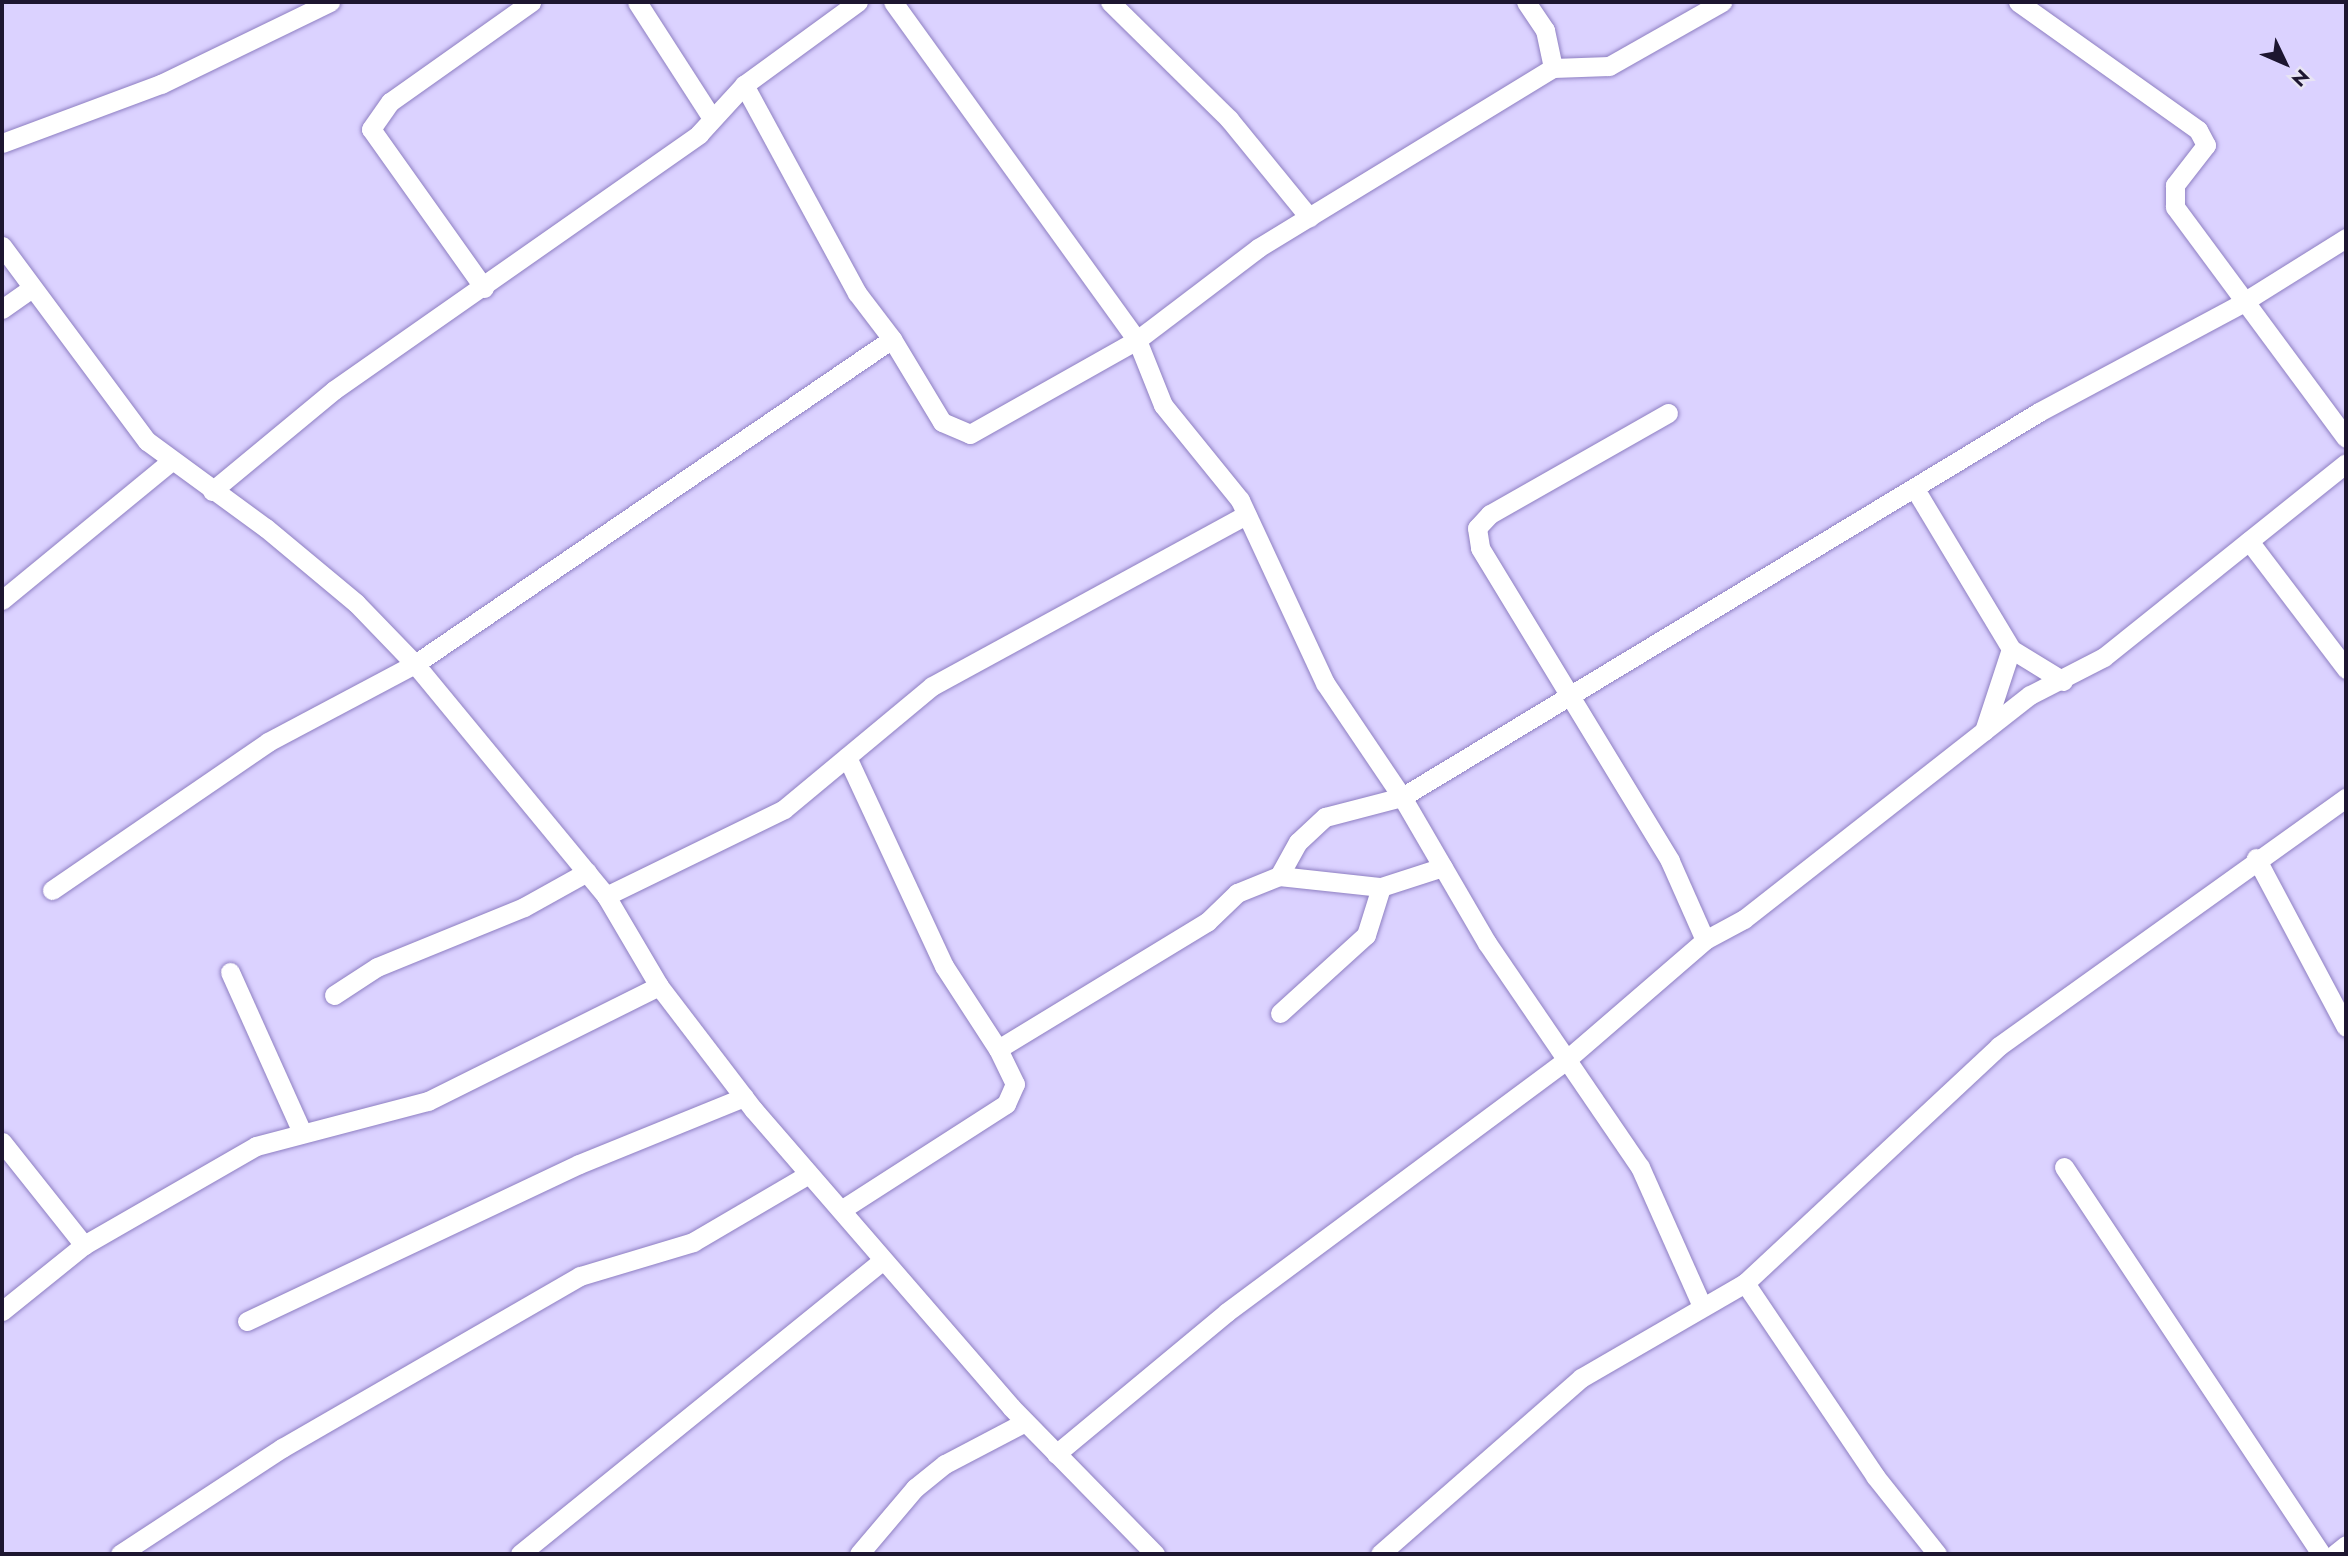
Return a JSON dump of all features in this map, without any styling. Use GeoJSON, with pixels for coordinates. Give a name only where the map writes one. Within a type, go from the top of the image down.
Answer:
{"type":"FeatureCollection","features":[{"type":"Feature","properties":{"kind":"street"},"geometry":{"type":"LineString","coordinates":[[2,143],[161,84],[330,2]]}},
{"type":"Feature","properties":{"kind":"street"},"geometry":{"type":"LineString","coordinates":[[484,288],[371,129],[390,102],[531,2]]}},
{"type":"Feature","properties":{"kind":"street"},"geometry":{"type":"LineString","coordinates":[[637,2],[711,117]]}},
{"type":"Feature","properties":{"kind":"street"},"geometry":{"type":"LineString","coordinates":[[212,491],[324,397],[484,288],[699,134],[711,117],[744,85],[858,2]]}},
{"type":"Feature","properties":{"kind":"street"},"geometry":{"type":"LineString","coordinates":[[893,2],[1137,340],[1163,405],[1246,515],[1325,683],[1402,797],[1565,1061],[1640,1167],[1701,1304]]}},
{"type":"Feature","properties":{"kind":"street"},"geometry":{"type":"LineString","coordinates":[[1110,2],[1229,119],[1309,217]]}},
{"type":"Feature","properties":{"kind":"street"},"geometry":{"type":"LineString","coordinates":[[1526,2],[1545,30],[1553,68]]}},
{"type":"Feature","properties":{"kind":"street"},"geometry":{"type":"LineString","coordinates":[[744,85],[858,293],[892,339],[942,422],[970,434],[1137,340],[1234,264],[1553,68],[1609,66],[1722,2]]}},
{"type":"Feature","properties":{"kind":"street"},"geometry":{"type":"LineString","coordinates":[[2018,2],[2198,130],[2206,145],[2172,194],[2242,303],[2346,438]]}},
{"type":"Feature","properties":{"kind":"street"},"geometry":{"type":"LineString","coordinates":[[1279,876],[1298,842],[1325,817],[1402,797],[1572,698],[2081,388],[2242,303],[2346,238]]}},
{"type":"Feature","properties":{"kind":"street"},"geometry":{"type":"LineString","coordinates":[[2,246],[29,290],[169,463],[212,491],[356,603],[415,664],[606,896],[659,986],[744,1097],[1025,1422],[1155,1554]]}},
{"type":"Feature","properties":{"kind":"street"},"geometry":{"type":"LineString","coordinates":[[2,309],[29,290]]}},
{"type":"Feature","properties":{"kind":"street"},"geometry":{"type":"LineString","coordinates":[[52,890],[268,742],[415,664],[892,339]]}},
{"type":"Feature","properties":{"kind":"street"},"geometry":{"type":"LineString","coordinates":[[1668,413],[1490,514],[1477,528],[1480,548],[1670,861],[1705,940]]}},
{"type":"Feature","properties":{"kind":"street"},"geometry":{"type":"LineString","coordinates":[[2,600],[169,463]]}},
{"type":"Feature","properties":{"kind":"street"},"geometry":{"type":"LineString","coordinates":[[1056,1454],[1227,1312],[1565,1061],[1705,940],[1744,919],[2030,695],[2063,681],[2104,657],[2346,463]]}},
{"type":"Feature","properties":{"kind":"street"},"geometry":{"type":"LineString","coordinates":[[1914,488],[2011,649],[2063,681]]}},
{"type":"Feature","properties":{"kind":"street"},"geometry":{"type":"LineString","coordinates":[[606,896],[738,836],[793,802],[932,686],[1246,515]]}},
{"type":"Feature","properties":{"kind":"street"},"geometry":{"type":"LineString","coordinates":[[2249,541],[2346,669]]}},
{"type":"Feature","properties":{"kind":"street"},"geometry":{"type":"LineString","coordinates":[[1984,732],[2011,649]]}},
{"type":"Feature","properties":{"kind":"street"},"geometry":{"type":"LineString","coordinates":[[841,1210],[1006,1104],[1015,1084],[998,1049],[944,966],[847,757]]}},
{"type":"Feature","properties":{"kind":"street"},"geometry":{"type":"LineString","coordinates":[[1380,1554],[1572,1385],[1701,1304],[1745,1283],[1999,1046],[2256,858],[2346,798]]}},
{"type":"Feature","properties":{"kind":"street"},"geometry":{"type":"LineString","coordinates":[[2256,858],[2346,1027]]}},
{"type":"Feature","properties":{"kind":"street"},"geometry":{"type":"LineString","coordinates":[[998,1049],[1207,922],[1237,893],[1279,876],[1381,887],[1443,867]]}},
{"type":"Feature","properties":{"kind":"street"},"geometry":{"type":"LineString","coordinates":[[334,995],[377,967],[534,902],[587,872]]}},
{"type":"Feature","properties":{"kind":"street"},"geometry":{"type":"LineString","coordinates":[[1280,1013],[1366,935],[1381,887]]}},
{"type":"Feature","properties":{"kind":"street"},"geometry":{"type":"LineString","coordinates":[[230,972],[302,1132]]}},
{"type":"Feature","properties":{"kind":"street"},"geometry":{"type":"LineString","coordinates":[[2,1311],[84,1245],[222,1163],[302,1132],[428,1101],[659,986]]}},
{"type":"Feature","properties":{"kind":"street"},"geometry":{"type":"LineString","coordinates":[[247,1321],[579,1164],[744,1097]]}},
{"type":"Feature","properties":{"kind":"street"},"geometry":{"type":"LineString","coordinates":[[2,1142],[84,1245]]}},
{"type":"Feature","properties":{"kind":"street"},"geometry":{"type":"LineString","coordinates":[[2064,1167],[2321,1554]]}},
{"type":"Feature","properties":{"kind":"street"},"geometry":{"type":"LineString","coordinates":[[120,1554],[282,1448],[580,1276],[693,1242],[809,1174]]}},
{"type":"Feature","properties":{"kind":"street"},"geometry":{"type":"LineString","coordinates":[[520,1554],[883,1260]]}},
{"type":"Feature","properties":{"kind":"street"},"geometry":{"type":"LineString","coordinates":[[1745,1283],[1875,1476],[1937,1554]]}},
{"type":"Feature","properties":{"kind":"street"},"geometry":{"type":"LineString","coordinates":[[859,1554],[915,1488],[945,1464],[1025,1422]]}},
{"type":"Feature","properties":{"kind":"street"},"geometry":{"type":"LineString","coordinates":[[2335,1554],[2346,1545]]}}]}
